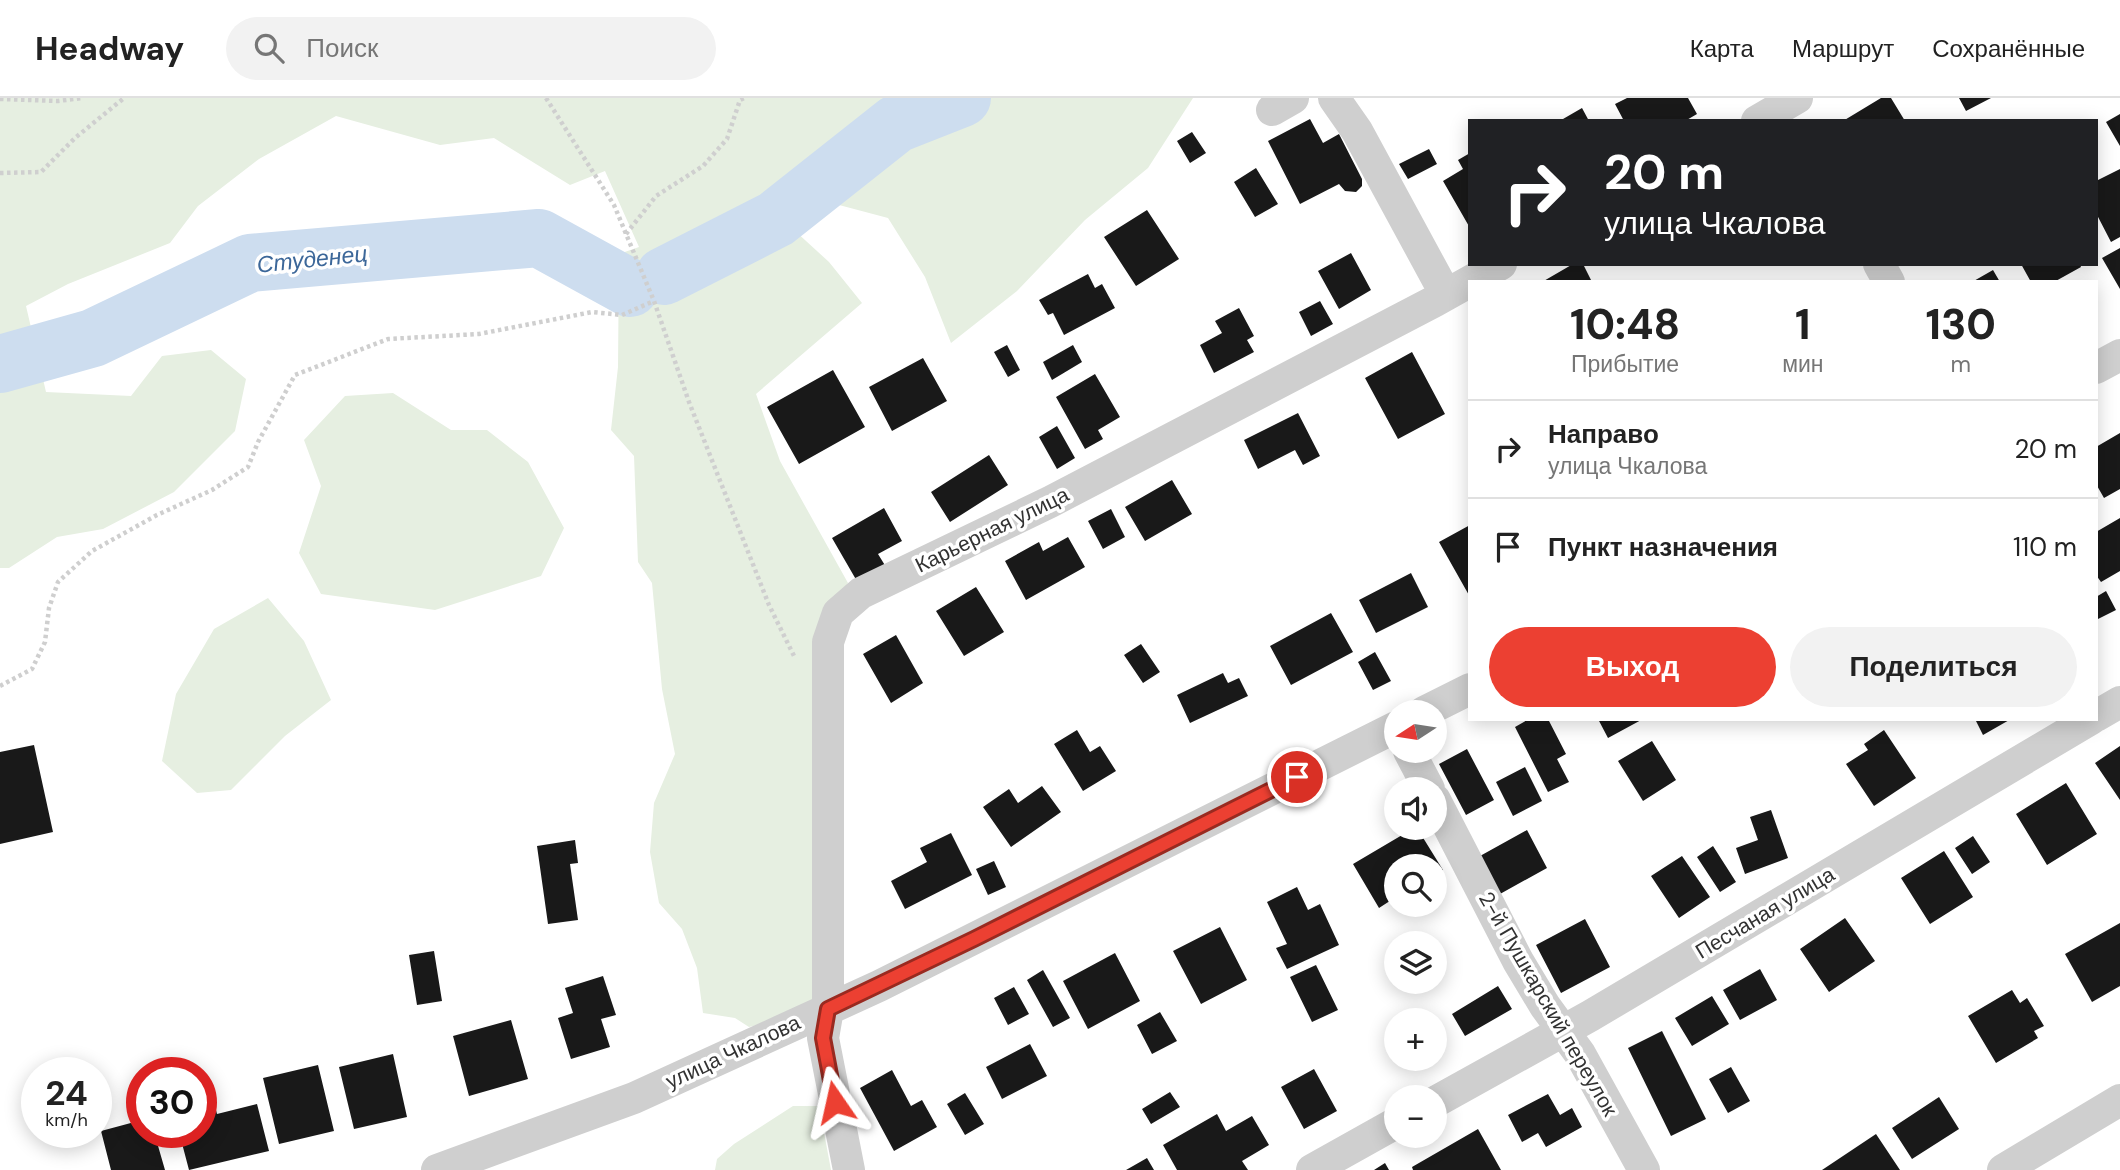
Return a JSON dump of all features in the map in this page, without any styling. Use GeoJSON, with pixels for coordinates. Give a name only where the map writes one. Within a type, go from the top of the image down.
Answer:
{"type":"FeatureCollection","features":[{"type":"Feature","properties":{"kind":"street"},"geometry":{"type":"LineString","coordinates":[[1334,98],[1357,131],[1446,295]]}},
{"type":"Feature","properties":{"kind":"street"},"geometry":{"type":"LineString","coordinates":[[1762,119],[1799,106]]}},
{"type":"Feature","properties":{"kind":"street","name":"Карьерная улица"},"geometry":{"type":"LineString","coordinates":[[1473,280],[1497,266]]}},
{"type":"Feature","properties":{"kind":"street","name":"Карьерная улица"},"geometry":{"type":"LineString","coordinates":[[849,1170],[823,1038],[828,1009],[828,642],[838,613],[861,593],[1051,502],[1468,283]]}},
{"type":"Feature","properties":{"kind":"street"},"geometry":{"type":"LineString","coordinates":[[2098,367],[2120,355]]}},
{"type":"Feature","properties":{"kind":"street"},"geometry":{"type":"LineString","coordinates":[[1447,700],[1468,690]]}},
{"type":"Feature","properties":{"kind":"street"},"geometry":{"type":"LineString","coordinates":[[2098,715],[2120,702]]}},
{"type":"Feature","properties":{"kind":"street","name":"Песчаная улица"},"geometry":{"type":"LineString","coordinates":[[1447,1095],[1563,1031],[2088,721]]}},
{"type":"Feature","properties":{"kind":"street","name":"улица Чкалова"},"geometry":{"type":"LineString","coordinates":[[437,1170],[634,1098],[828,1009],[974,939],[1384,733]]}},
{"type":"Feature","properties":{"kind":"street","name":"2-й Пушкарский переулок"},"geometry":{"type":"LineString","coordinates":[[1447,823],[1518,961],[1580,1054],[1644,1170]]}},
{"type":"Feature","properties":{"kind":"street"},"geometry":{"type":"LineString","coordinates":[[2003,1170],[2120,1100]]}},
{"type":"Feature","properties":{"kind":"street"},"geometry":{"type":"LineString","coordinates":[[1312,1170],[1384,1130]]}},
{"type":"Feature","properties":{"kind":"path"},"geometry":{"type":"LineString","coordinates":[[0,99],[58,101],[82,98]]}},
{"type":"Feature","properties":{"kind":"path"},"geometry":{"type":"LineString","coordinates":[[0,173],[41,172],[75,138],[124,98]]}},
{"type":"Feature","properties":{"kind":"path"},"geometry":{"type":"LineString","coordinates":[[546,98],[614,205],[654,301],[689,402],[759,579],[798,666]]}},
{"type":"Feature","properties":{"kind":"path"},"geometry":{"type":"LineString","coordinates":[[626,234],[656,197],[703,166],[727,139],[740,100],[744,98]]}},
{"type":"Feature","properties":{"kind":"path"},"geometry":{"type":"LineString","coordinates":[[0,686],[32,669],[46,642],[49,608],[58,582],[92,551],[157,515],[212,490],[248,467],[258,442],[295,375],[387,339],[479,334],[592,312],[622,315],[654,301]]}},
{"type":"Feature","properties":{"kind":"shaded area"},"geometry":{"type":"Polygon","coordinates":[[[0,98],[1193,98],[1148,168],[1085,220],[1017,291],[951,343],[925,277],[888,218],[824,201],[794,230],[829,262],[862,303],[756,394],[780,461],[848,583],[822,623],[816,1002],[787,1018],[749,1027],[735,1018],[703,1013],[697,968],[682,929],[659,903],[650,852],[654,803],[675,754],[662,689],[652,583],[638,562],[634,456],[611,430],[618,367],[619,254],[639,247],[605,171],[570,185],[494,138],[440,145],[336,116],[259,159],[198,206],[170,243],[68,284],[26,306],[46,392],[131,396],[162,356],[211,350],[246,379],[235,431],[174,492],[103,529],[57,537],[9,568],[0,568],[0,98]]]}},
{"type":"Feature","properties":{"kind":"shaded area"},"geometry":{"type":"Polygon","coordinates":[[[393,393],[451,430],[487,430],[528,462],[564,528],[541,576],[435,610],[321,594],[299,553],[321,486],[304,440],[345,396],[393,393]]]}},
{"type":"Feature","properties":{"kind":"shaded area"},"geometry":{"type":"Polygon","coordinates":[[[268,598],[304,641],[331,700],[285,736],[231,790],[197,793],[162,761],[176,694],[214,629],[268,598]]]}},
{"type":"Feature","properties":{"kind":"shaded area"},"geometry":{"type":"Polygon","coordinates":[[[793,1106],[819,1106],[831,1170],[715,1170],[717,1159],[734,1144],[793,1106]]]}},
{"type":"Feature","properties":{"kind":"building"},"geometry":{"type":"Polygon","coordinates":[[[1627,98],[1688,98],[1697,114],[1688,119],[1623,119],[1615,104],[1627,98]]]}},
{"type":"Feature","properties":{"kind":"building"},"geometry":{"type":"Polygon","coordinates":[[[1881,98],[1891,98],[1904,119],[1846,119],[1881,98]]]}},
{"type":"Feature","properties":{"kind":"building"},"geometry":{"type":"Polygon","coordinates":[[[1959,98],[1991,98],[1966,111],[1959,98]]]}},
{"type":"Feature","properties":{"kind":"building"},"geometry":{"type":"Polygon","coordinates":[[[1582,108],[1588,119],[1563,119],[1582,108]]]}},
{"type":"Feature","properties":{"kind":"building"},"geometry":{"type":"Polygon","coordinates":[[[2120,114],[2120,146],[2106,122],[2120,114]]]}},
{"type":"Feature","properties":{"kind":"building"},"geometry":{"type":"Polygon","coordinates":[[[1310,119],[1323,143],[1339,134],[1362,179],[1362,186],[1356,192],[1345,191],[1339,184],[1300,204],[1268,141],[1310,119]]]}},
{"type":"Feature","properties":{"kind":"building"},"geometry":{"type":"Polygon","coordinates":[[[1192,132],[1206,153],[1190,163],[1177,141],[1192,132]]]}},
{"type":"Feature","properties":{"kind":"building"},"geometry":{"type":"Polygon","coordinates":[[[1429,149],[1437,164],[1408,179],[1399,164],[1429,149]]]}},
{"type":"Feature","properties":{"kind":"building"},"geometry":{"type":"Polygon","coordinates":[[[1468,154],[1468,225],[1443,181],[1463,169],[1458,160],[1468,154]]]}},
{"type":"Feature","properties":{"kind":"building"},"geometry":{"type":"Polygon","coordinates":[[[1256,168],[1278,204],[1255,217],[1234,182],[1256,168]]]}},
{"type":"Feature","properties":{"kind":"building"},"geometry":{"type":"Polygon","coordinates":[[[2120,169],[2120,237],[2111,242],[2098,217],[2098,180],[2120,169]]]}},
{"type":"Feature","properties":{"kind":"building"},"geometry":{"type":"Polygon","coordinates":[[[1147,210],[1179,259],[1136,286],[1104,237],[1147,210]]]}},
{"type":"Feature","properties":{"kind":"building"},"geometry":{"type":"Polygon","coordinates":[[[2120,248],[2120,289],[2102,258],[2120,248]]]}},
{"type":"Feature","properties":{"kind":"building"},"geometry":{"type":"Polygon","coordinates":[[[1351,253],[1371,290],[1339,309],[1318,271],[1351,253]]]}},
{"type":"Feature","properties":{"kind":"building"},"geometry":{"type":"Polygon","coordinates":[[[1570,266],[1584,266],[1591,280],[1545,280],[1570,266]]]}},
{"type":"Feature","properties":{"kind":"building"},"geometry":{"type":"Polygon","coordinates":[[[2022,266],[2081,267],[2058,280],[2030,280],[2022,266]]]}},
{"type":"Feature","properties":{"kind":"building"},"geometry":{"type":"Polygon","coordinates":[[[1993,270],[1999,280],[1976,280],[1993,270]]]}},
{"type":"Feature","properties":{"kind":"building"},"geometry":{"type":"Polygon","coordinates":[[[1088,274],[1095,288],[1102,284],[1115,308],[1064,335],[1053,313],[1048,315],[1039,300],[1088,274]]]}},
{"type":"Feature","properties":{"kind":"building"},"geometry":{"type":"Polygon","coordinates":[[[1320,301],[1333,324],[1311,336],[1299,312],[1320,301]]]}},
{"type":"Feature","properties":{"kind":"building"},"geometry":{"type":"Polygon","coordinates":[[[1239,308],[1254,336],[1247,340],[1254,352],[1214,373],[1200,345],[1222,333],[1215,321],[1239,308]]]}},
{"type":"Feature","properties":{"kind":"building"},"geometry":{"type":"Polygon","coordinates":[[[1007,345],[1020,370],[1008,377],[994,352],[1007,345]]]}},
{"type":"Feature","properties":{"kind":"building"},"geometry":{"type":"Polygon","coordinates":[[[1073,345],[1082,362],[1052,380],[1043,362],[1073,345]]]}},
{"type":"Feature","properties":{"kind":"building"},"geometry":{"type":"Polygon","coordinates":[[[1412,352],[1445,414],[1398,439],[1365,378],[1412,352]]]}},
{"type":"Feature","properties":{"kind":"building"},"geometry":{"type":"Polygon","coordinates":[[[923,358],[947,401],[892,431],[869,387],[923,358]]]}},
{"type":"Feature","properties":{"kind":"building"},"geometry":{"type":"Polygon","coordinates":[[[833,370],[865,427],[799,464],[767,407],[833,370]]]}},
{"type":"Feature","properties":{"kind":"building"},"geometry":{"type":"Polygon","coordinates":[[[1095,374],[1120,417],[1098,430],[1103,439],[1085,449],[1056,397],[1095,374]]]}},
{"type":"Feature","properties":{"kind":"building"},"geometry":{"type":"Polygon","coordinates":[[[1298,413],[1320,456],[1303,465],[1295,450],[1258,469],[1244,440],[1298,413]]]}},
{"type":"Feature","properties":{"kind":"building"},"geometry":{"type":"Polygon","coordinates":[[[1057,426],[1075,458],[1057,469],[1039,437],[1057,426]]]}},
{"type":"Feature","properties":{"kind":"building"},"geometry":{"type":"Polygon","coordinates":[[[2120,433],[2120,489],[2104,498],[2098,488],[2098,446],[2120,433]]]}},
{"type":"Feature","properties":{"kind":"building"},"geometry":{"type":"Polygon","coordinates":[[[989,455],[1008,485],[950,522],[931,492],[989,455]]]}},
{"type":"Feature","properties":{"kind":"building"},"geometry":{"type":"Polygon","coordinates":[[[1172,480],[1192,514],[1145,541],[1125,507],[1172,480]]]}},
{"type":"Feature","properties":{"kind":"building"},"geometry":{"type":"Polygon","coordinates":[[[884,508],[902,541],[878,554],[886,567],[858,583],[832,538],[884,508]]]}},
{"type":"Feature","properties":{"kind":"building"},"geometry":{"type":"Polygon","coordinates":[[[1111,509],[1125,537],[1103,549],[1088,521],[1111,509]]]}},
{"type":"Feature","properties":{"kind":"building"},"geometry":{"type":"Polygon","coordinates":[[[2120,518],[2120,571],[2101,582],[2098,578],[2098,531],[2120,518]]]}},
{"type":"Feature","properties":{"kind":"building"},"geometry":{"type":"Polygon","coordinates":[[[1468,526],[1468,593],[1439,542],[1468,526]]]}},
{"type":"Feature","properties":{"kind":"building"},"geometry":{"type":"Polygon","coordinates":[[[1068,537],[1085,567],[1026,600],[1005,561],[1039,542],[1043,551],[1068,537]]]}},
{"type":"Feature","properties":{"kind":"building"},"geometry":{"type":"Polygon","coordinates":[[[1411,573],[1428,607],[1376,633],[1359,600],[1411,573]]]}},
{"type":"Feature","properties":{"kind":"building"},"geometry":{"type":"Polygon","coordinates":[[[976,587],[1004,632],[964,656],[936,611],[976,587]]]}},
{"type":"Feature","properties":{"kind":"building"},"geometry":{"type":"Polygon","coordinates":[[[2106,591],[2116,610],[2098,619],[2098,596],[2106,591]]]}},
{"type":"Feature","properties":{"kind":"building"},"geometry":{"type":"Polygon","coordinates":[[[1331,613],[1353,652],[1291,685],[1270,646],[1331,613]]]}},
{"type":"Feature","properties":{"kind":"building"},"geometry":{"type":"Polygon","coordinates":[[[896,635],[923,683],[891,703],[863,654],[896,635]]]}},
{"type":"Feature","properties":{"kind":"building"},"geometry":{"type":"Polygon","coordinates":[[[1141,644],[1160,672],[1143,683],[1124,655],[1141,644]]]}},
{"type":"Feature","properties":{"kind":"building"},"geometry":{"type":"Polygon","coordinates":[[[1375,652],[1391,681],[1373,690],[1358,662],[1375,652]]]}},
{"type":"Feature","properties":{"kind":"building"},"geometry":{"type":"Polygon","coordinates":[[[1223,673],[1228,683],[1239,678],[1248,696],[1190,723],[1177,695],[1223,673]]]}},
{"type":"Feature","properties":{"kind":"building"},"geometry":{"type":"Polygon","coordinates":[[[1526,721],[1549,721],[1566,754],[1557,759],[1569,782],[1548,792],[1515,727],[1526,721]]]}},
{"type":"Feature","properties":{"kind":"building"},"geometry":{"type":"Polygon","coordinates":[[[1599,721],[1639,721],[1608,738],[1599,721]]]}},
{"type":"Feature","properties":{"kind":"building"},"geometry":{"type":"Polygon","coordinates":[[[1976,721],[2008,721],[1983,735],[1976,721]]]}},
{"type":"Feature","properties":{"kind":"building"},"geometry":{"type":"Polygon","coordinates":[[[1077,730],[1090,752],[1100,746],[1116,771],[1083,791],[1054,744],[1077,730]]]}},
{"type":"Feature","properties":{"kind":"building"},"geometry":{"type":"Polygon","coordinates":[[[1884,730],[1916,778],[1874,806],[1846,764],[1868,750],[1864,744],[1884,730]]]}},
{"type":"Feature","properties":{"kind":"building"},"geometry":{"type":"Polygon","coordinates":[[[1652,741],[1676,780],[1643,801],[1618,761],[1652,741]]]}},
{"type":"Feature","properties":{"kind":"building"},"geometry":{"type":"Polygon","coordinates":[[[34,745],[53,832],[0,844],[0,752],[34,745]]]}},
{"type":"Feature","properties":{"kind":"building"},"geometry":{"type":"Polygon","coordinates":[[[2120,746],[2120,800],[2095,763],[2120,746]]]}},
{"type":"Feature","properties":{"kind":"building"},"geometry":{"type":"Polygon","coordinates":[[[1467,749],[1494,800],[1466,815],[1439,764],[1447,763],[1447,760],[1467,749]]]}},
{"type":"Feature","properties":{"kind":"building"},"geometry":{"type":"Polygon","coordinates":[[[1525,767],[1542,801],[1513,816],[1496,782],[1525,767]]]}},
{"type":"Feature","properties":{"kind":"building"},"geometry":{"type":"Polygon","coordinates":[[[2066,783],[2097,834],[2047,865],[2016,814],[2066,783]]]}},
{"type":"Feature","properties":{"kind":"building"},"geometry":{"type":"Polygon","coordinates":[[[1042,786],[1061,812],[1011,847],[983,807],[1009,789],[1018,803],[1042,786]]]}},
{"type":"Feature","properties":{"kind":"building"},"geometry":{"type":"Polygon","coordinates":[[[1771,810],[1788,858],[1745,874],[1736,848],[1758,840],[1750,817],[1771,810]]]}},
{"type":"Feature","properties":{"kind":"building"},"geometry":{"type":"Polygon","coordinates":[[[1527,830],[1547,868],[1500,894],[1480,856],[1527,830]]]}},
{"type":"Feature","properties":{"kind":"building"},"geometry":{"type":"Polygon","coordinates":[[[951,833],[972,875],[905,909],[891,881],[927,862],[920,848],[951,833]]]}},
{"type":"Feature","properties":{"kind":"building"},"geometry":{"type":"Polygon","coordinates":[[[1973,836],[1990,862],[1972,874],[1955,848],[1973,836]]]}},
{"type":"Feature","properties":{"kind":"building"},"geometry":{"type":"Polygon","coordinates":[[[575,840],[578,863],[570,864],[578,920],[548,924],[537,846],[575,840]]]}},
{"type":"Feature","properties":{"kind":"building"},"geometry":{"type":"Polygon","coordinates":[[[1394,840],[1424,840],[1433,854],[1384,854],[1384,905],[1379,908],[1353,864],[1394,840]]]}},
{"type":"Feature","properties":{"kind":"building"},"geometry":{"type":"Polygon","coordinates":[[[1713,846],[1736,882],[1720,892],[1697,857],[1713,846]]]}},
{"type":"Feature","properties":{"kind":"building"},"geometry":{"type":"Polygon","coordinates":[[[1944,851],[1973,897],[1930,924],[1901,878],[1944,851]]]}},
{"type":"Feature","properties":{"kind":"building"},"geometry":{"type":"Polygon","coordinates":[[[1682,856],[1710,897],[1679,918],[1651,876],[1682,856]]]}},
{"type":"Feature","properties":{"kind":"building"},"geometry":{"type":"Polygon","coordinates":[[[994,861],[1006,887],[988,895],[976,869],[994,861]]]}},
{"type":"Feature","properties":{"kind":"building"},"geometry":{"type":"Polygon","coordinates":[[[1297,887],[1308,910],[1320,904],[1339,945],[1287,969],[1276,948],[1287,944],[1267,902],[1297,887]]]}},
{"type":"Feature","properties":{"kind":"building"},"geometry":{"type":"Polygon","coordinates":[[[1845,918],[1875,961],[1829,992],[1800,949],[1845,918]]]}},
{"type":"Feature","properties":{"kind":"building"},"geometry":{"type":"Polygon","coordinates":[[[1585,919],[1610,967],[1561,993],[1536,945],[1585,919]]]}},
{"type":"Feature","properties":{"kind":"building"},"geometry":{"type":"Polygon","coordinates":[[[2120,923],[2120,986],[2092,1002],[2065,954],[2120,923]]]}},
{"type":"Feature","properties":{"kind":"building"},"geometry":{"type":"Polygon","coordinates":[[[1220,927],[1247,980],[1201,1004],[1173,951],[1220,927]]]}},
{"type":"Feature","properties":{"kind":"building"},"geometry":{"type":"Polygon","coordinates":[[[434,951],[442,1001],[417,1005],[409,955],[434,951]]]}},
{"type":"Feature","properties":{"kind":"building"},"geometry":{"type":"Polygon","coordinates":[[[1115,953],[1140,1001],[1088,1029],[1063,981],[1115,953]]]}},
{"type":"Feature","properties":{"kind":"building"},"geometry":{"type":"Polygon","coordinates":[[[1316,965],[1338,1010],[1312,1022],[1290,977],[1316,965]]]}},
{"type":"Feature","properties":{"kind":"building"},"geometry":{"type":"Polygon","coordinates":[[[1760,969],[1777,1000],[1740,1020],[1723,990],[1760,969]]]}},
{"type":"Feature","properties":{"kind":"building"},"geometry":{"type":"Polygon","coordinates":[[[1043,970],[1070,1018],[1053,1027],[1027,980],[1043,970]]]}},
{"type":"Feature","properties":{"kind":"building"},"geometry":{"type":"Polygon","coordinates":[[[603,976],[616,1015],[601,1019],[610,1047],[571,1059],[558,1018],[573,1013],[565,988],[603,976]]]}},
{"type":"Feature","properties":{"kind":"building"},"geometry":{"type":"Polygon","coordinates":[[[1498,986],[1512,1009],[1465,1036],[1452,1014],[1498,986]]]}},
{"type":"Feature","properties":{"kind":"building"},"geometry":{"type":"Polygon","coordinates":[[[1014,987],[1029,1014],[1008,1025],[994,998],[1014,987]]]}},
{"type":"Feature","properties":{"kind":"building"},"geometry":{"type":"Polygon","coordinates":[[[2012,990],[2020,1003],[2027,998],[2044,1026],[2034,1031],[2038,1038],[1996,1063],[1968,1016],[2012,990]]]}},
{"type":"Feature","properties":{"kind":"building"},"geometry":{"type":"Polygon","coordinates":[[[1712,996],[1729,1024],[1692,1046],[1675,1018],[1712,996]]]}},
{"type":"Feature","properties":{"kind":"building"},"geometry":{"type":"Polygon","coordinates":[[[1160,1012],[1177,1041],[1152,1054],[1137,1025],[1160,1012]]]}},
{"type":"Feature","properties":{"kind":"building"},"geometry":{"type":"Polygon","coordinates":[[[511,1020],[528,1079],[469,1096],[453,1036],[511,1020]]]}},
{"type":"Feature","properties":{"kind":"building"},"geometry":{"type":"Polygon","coordinates":[[[1662,1031],[1706,1119],[1671,1136],[1628,1048],[1662,1031]]]}},
{"type":"Feature","properties":{"kind":"building"},"geometry":{"type":"Polygon","coordinates":[[[1030,1044],[1047,1076],[1002,1099],[986,1067],[1030,1044]]]}},
{"type":"Feature","properties":{"kind":"building"},"geometry":{"type":"Polygon","coordinates":[[[393,1054],[407,1117],[354,1129],[339,1067],[393,1054]]]}},
{"type":"Feature","properties":{"kind":"building"},"geometry":{"type":"Polygon","coordinates":[[[318,1065],[334,1131],[279,1144],[263,1078],[318,1065]]]}},
{"type":"Feature","properties":{"kind":"building"},"geometry":{"type":"Polygon","coordinates":[[[1731,1067],[1750,1101],[1728,1113],[1709,1079],[1731,1067]]]}},
{"type":"Feature","properties":{"kind":"building"},"geometry":{"type":"Polygon","coordinates":[[[1314,1069],[1337,1111],[1304,1129],[1281,1087],[1314,1069]]]}},
{"type":"Feature","properties":{"kind":"building"},"geometry":{"type":"Polygon","coordinates":[[[892,1070],[911,1106],[922,1100],[937,1127],[894,1151],[860,1088],[892,1070]]]}},
{"type":"Feature","properties":{"kind":"building"},"geometry":{"type":"Polygon","coordinates":[[[1170,1092],[1180,1107],[1151,1124],[1142,1109],[1170,1092]]]}},
{"type":"Feature","properties":{"kind":"building"},"geometry":{"type":"Polygon","coordinates":[[[965,1093],[984,1124],[965,1135],[947,1104],[965,1093]]]}},
{"type":"Feature","properties":{"kind":"building"},"geometry":{"type":"Polygon","coordinates":[[[1548,1094],[1560,1115],[1572,1108],[1582,1127],[1546,1147],[1538,1133],[1522,1142],[1508,1115],[1548,1094]]]}},
{"type":"Feature","properties":{"kind":"building"},"geometry":{"type":"Polygon","coordinates":[[[1939,1097],[1959,1129],[1912,1159],[1892,1128],[1939,1097]]]}},
{"type":"Feature","properties":{"kind":"building"},"geometry":{"type":"Polygon","coordinates":[[[257,1104],[269,1151],[189,1170],[183,1148],[217,1148],[217,1114],[257,1104]]]}},
{"type":"Feature","properties":{"kind":"building"},"geometry":{"type":"Polygon","coordinates":[[[1217,1114],[1226,1131],[1252,1116],[1269,1145],[1242,1161],[1248,1170],[1177,1170],[1163,1145],[1217,1114]]]}},
{"type":"Feature","properties":{"kind":"building"},"geometry":{"type":"Polygon","coordinates":[[[126,1124],[126,1148],[159,1148],[165,1170],[111,1170],[105,1148],[112,1148],[112,1128],[126,1124]]]}},
{"type":"Feature","properties":{"kind":"building"},"geometry":{"type":"Polygon","coordinates":[[[1478,1129],[1501,1170],[1413,1170],[1412,1167],[1478,1129]]]}},
{"type":"Feature","properties":{"kind":"building"},"geometry":{"type":"Polygon","coordinates":[[[1876,1134],[1900,1170],[1822,1170],[1876,1134]]]}},
{"type":"Feature","properties":{"kind":"building"},"geometry":{"type":"Polygon","coordinates":[[[1147,1158],[1154,1170],[1126,1170],[1147,1158]]]}},
{"type":"Feature","properties":{"kind":"building"},"geometry":{"type":"Polygon","coordinates":[[[1385,1163],[1389,1170],[1374,1170],[1385,1163]]]}},
{"type":"Feature","properties":{"kind":"waterway","name":"Студенец"},"geometry":{"type":"LineString","coordinates":[[664,276],[776,219],[896,124],[962,98]]}},
{"type":"Feature","properties":{"kind":"waterway","name":"Студенец"},"geometry":{"type":"LineString","coordinates":[[0,364],[93,338],[250,263],[539,238],[630,288]]}},
{"type":"Feature","properties":{"kind":"route"},"geometry":{"type":"LineString","coordinates":[[835,1102],[823,1038],[828,1009],[1297,777]]}}]}
